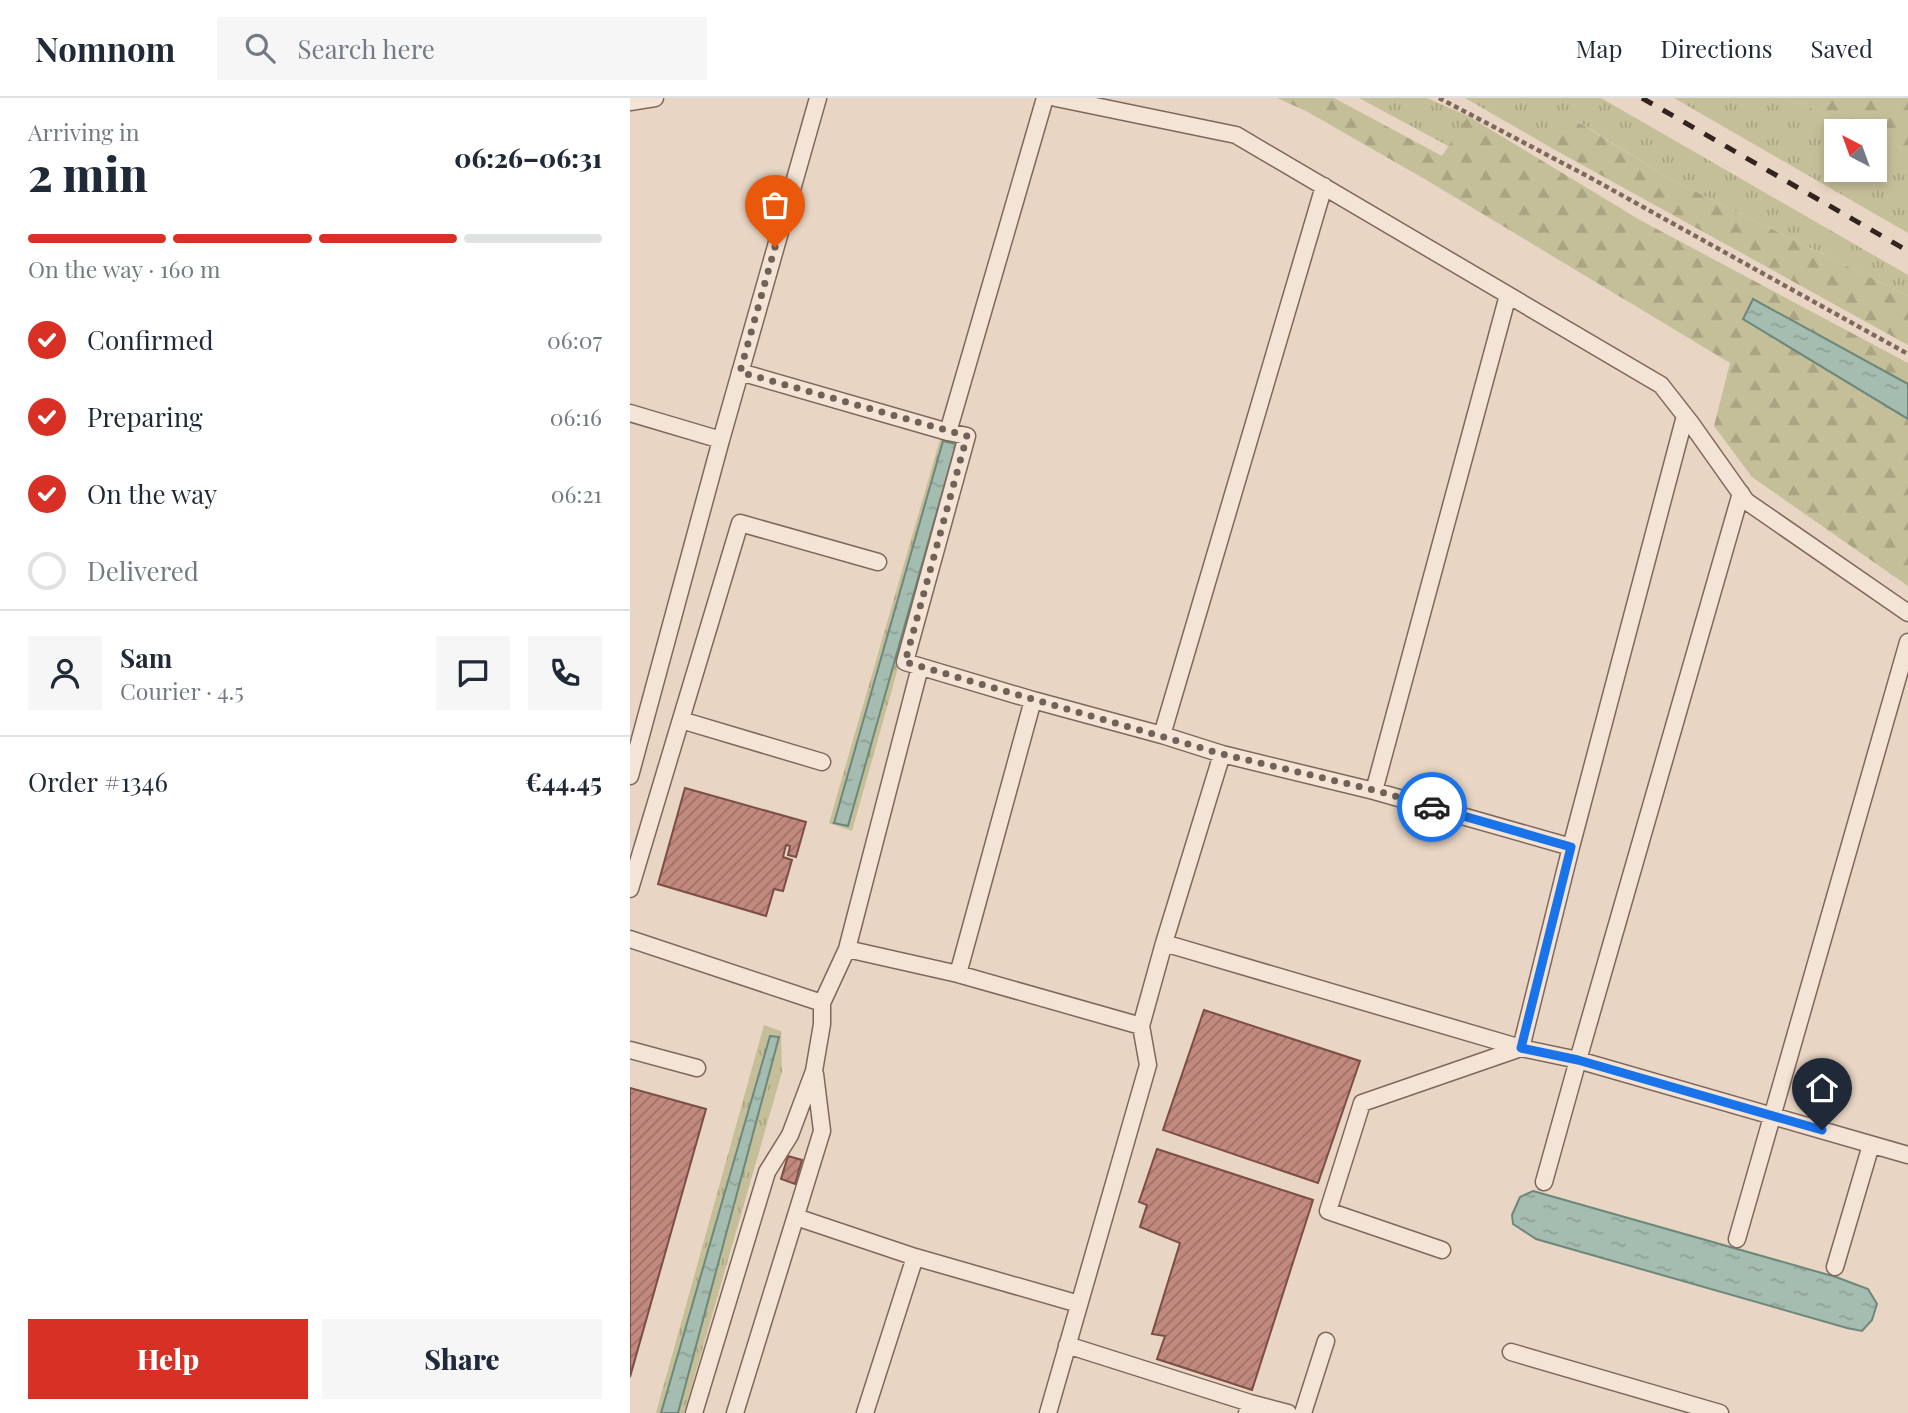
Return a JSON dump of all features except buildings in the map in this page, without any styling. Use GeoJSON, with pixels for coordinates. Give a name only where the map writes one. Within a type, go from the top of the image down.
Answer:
{"type":"FeatureCollection","features":[{"type":"Feature","properties":{"kind":"lane"},"geometry":{"type":"LineString","coordinates":[[630,102],[655,98]]}},
{"type":"Feature","properties":{"kind":"lane"},"geometry":{"type":"LineString","coordinates":[[630,776],[818,98]]}},
{"type":"Feature","properties":{"kind":"lane"},"geometry":{"type":"LineString","coordinates":[[948,432],[1045,98]]}},
{"type":"Feature","properties":{"kind":"lane"},"geometry":{"type":"LineString","coordinates":[[1056,98],[1236,135],[1661,385],[1746,501],[1908,613]]}},
{"type":"Feature","properties":{"kind":"lane"},"geometry":{"type":"LineString","coordinates":[[1161,735],[1324,187]]}},
{"type":"Feature","properties":{"kind":"lane"},"geometry":{"type":"LineString","coordinates":[[1374,790],[1508,295]]}},
{"type":"Feature","properties":{"kind":"lane"},"geometry":{"type":"LineString","coordinates":[[740,372],[967,436],[905,662],[1222,754],[1374,790],[1571,847]]}},
{"type":"Feature","properties":{"kind":"lane"},"geometry":{"type":"LineString","coordinates":[[630,413],[721,440]]}},
{"type":"Feature","properties":{"kind":"lane"},"geometry":{"type":"LineString","coordinates":[[1521,1048],[1685,416]]}},
{"type":"Feature","properties":{"kind":"lane"},"geometry":{"type":"LineString","coordinates":[[1544,1182],[1741,493]]}},
{"type":"Feature","properties":{"kind":"lane"},"geometry":{"type":"LineString","coordinates":[[630,890],[740,523],[878,562]]}},
{"type":"Feature","properties":{"kind":"lane"},"geometry":{"type":"LineString","coordinates":[[1737,1239],[1908,642]]}},
{"type":"Feature","properties":{"kind":"lane"},"geometry":{"type":"LineString","coordinates":[[694,1413],[767,1172],[790,1135],[814,1071],[822,1024],[822,1003],[847,949],[920,667]]}},
{"type":"Feature","properties":{"kind":"lane"},"geometry":{"type":"LineString","coordinates":[[958,974],[1032,700]]}},
{"type":"Feature","properties":{"kind":"lane"},"geometry":{"type":"LineString","coordinates":[[681,720],[822,762]]}},
{"type":"Feature","properties":{"kind":"lane"},"geometry":{"type":"LineString","coordinates":[[1048,1413],[1148,1065],[1140,1026],[1222,754]]}},
{"type":"Feature","properties":{"kind":"lane"},"geometry":{"type":"LineString","coordinates":[[630,939],[822,1003]]}},
{"type":"Feature","properties":{"kind":"lane"},"geometry":{"type":"LineString","coordinates":[[1164,943],[1521,1048],[1578,1060],[1908,1155]]}},
{"type":"Feature","properties":{"kind":"lane"},"geometry":{"type":"LineString","coordinates":[[847,949],[958,974],[1140,1026]]}},
{"type":"Feature","properties":{"kind":"lane"},"geometry":{"type":"LineString","coordinates":[[1442,1250],[1328,1211],[1363,1103],[1521,1048]]}},
{"type":"Feature","properties":{"kind":"lane"},"geometry":{"type":"LineString","coordinates":[[630,1050],[697,1069]]}},
{"type":"Feature","properties":{"kind":"lane"},"geometry":{"type":"LineString","coordinates":[[735,1413],[822,1131],[814,1071]]}},
{"type":"Feature","properties":{"kind":"lane"},"geometry":{"type":"LineString","coordinates":[[1835,1267],[1871,1144]]}},
{"type":"Feature","properties":{"kind":"lane"},"geometry":{"type":"LineString","coordinates":[[796,1217],[915,1257],[1079,1304]]}},
{"type":"Feature","properties":{"kind":"lane"},"geometry":{"type":"LineString","coordinates":[[865,1413],[915,1257]]}},
{"type":"Feature","properties":{"kind":"lane"},"geometry":{"type":"LineString","coordinates":[[1303,1413],[1326,1341]]}},
{"type":"Feature","properties":{"kind":"lane"},"geometry":{"type":"LineString","coordinates":[[1067,1345],[1249,1408],[1288,1413]]}},
{"type":"Feature","properties":{"kind":"lane"},"geometry":{"type":"LineString","coordinates":[[1511,1352],[1720,1413]]}},
{"type":"Feature","properties":{"kind":"path"},"geometry":{"type":"LineString","coordinates":[[1439,98],[1626,197],[1908,354]]}},
{"type":"Feature","properties":{"kind":"green space"},"geometry":{"type":"Polygon","coordinates":[[[1277,98],[1334,98],[1442,156],[1468,116],[1640,220],[1908,363],[1908,586],[1752,477],[1714,426],[1730,363],[1428,181],[1308,112],[1277,98]]]}},
{"type":"Feature","properties":{"kind":"green space"},"geometry":{"type":"Polygon","coordinates":[[[1359,98],[1427,98],[1468,116],[1450,147],[1359,98]]]}},
{"type":"Feature","properties":{"kind":"green space"},"geometry":{"type":"Polygon","coordinates":[[[1465,98],[1601,98],[1908,275],[1908,296],[1670,179],[1579,122],[1548,146],[1465,98]]]}},
{"type":"Feature","properties":{"kind":"green space"},"geometry":{"type":"Polygon","coordinates":[[[1674,98],[1788,98],[1836,119],[1824,119],[1824,182],[1887,182],[1887,141],[1908,150],[1908,233],[1674,98]]]}},
{"type":"Feature","properties":{"kind":"green space"},"geometry":{"type":"Polygon","coordinates":[[[1788,98],[1908,98],[1908,150],[1887,141],[1887,119],[1836,119],[1788,98]]]}},
{"type":"Feature","properties":{"kind":"green space"},"geometry":{"type":"Polygon","coordinates":[[[1578,122],[1670,179],[1908,296],[1908,345],[1548,146],[1578,122]]]}},
{"type":"Feature","properties":{"kind":"green space"},"geometry":{"type":"Polygon","coordinates":[[[941,436],[962,442],[852,831],[829,823],[941,436]]]}},
{"type":"Feature","properties":{"kind":"green space"},"geometry":{"type":"Polygon","coordinates":[[[764,1025],[781,1031],[782,1072],[684,1413],[656,1413],[764,1025]]]}},
{"type":"Feature","properties":{"kind":"water"},"geometry":{"type":"Polygon","coordinates":[[[1753,299],[1908,384],[1908,419],[1743,319],[1753,299]]]}},
{"type":"Feature","properties":{"kind":"water"},"geometry":{"type":"Polygon","coordinates":[[[943,441],[956,444],[848,826],[834,823],[943,441]]]}},
{"type":"Feature","properties":{"kind":"water"},"geometry":{"type":"Polygon","coordinates":[[[770,1036],[779,1037],[678,1413],[661,1413],[770,1036]]]}},
{"type":"Feature","properties":{"kind":"water"},"geometry":{"type":"Polygon","coordinates":[[[1533,1191],[1836,1277],[1868,1289],[1877,1304],[1872,1320],[1862,1331],[1847,1328],[1536,1239],[1513,1224],[1512,1215],[1520,1197],[1533,1191]]]}},
{"type":"Feature","properties":{"kind":"railway"},"geometry":{"type":"LineString","coordinates":[[1642,98],[1908,251]]}},
{"type":"Feature","properties":{"kind":"way so far"},"geometry":{"type":"LineString","coordinates":[[775,247],[740,372],[967,436],[905,662],[1222,754],[1374,790],[1432,807]]}},
{"type":"Feature","properties":{"kind":"route"},"geometry":{"type":"LineString","coordinates":[[1432,807],[1571,847],[1521,1048],[1578,1060],[1822,1130]]}}]}
